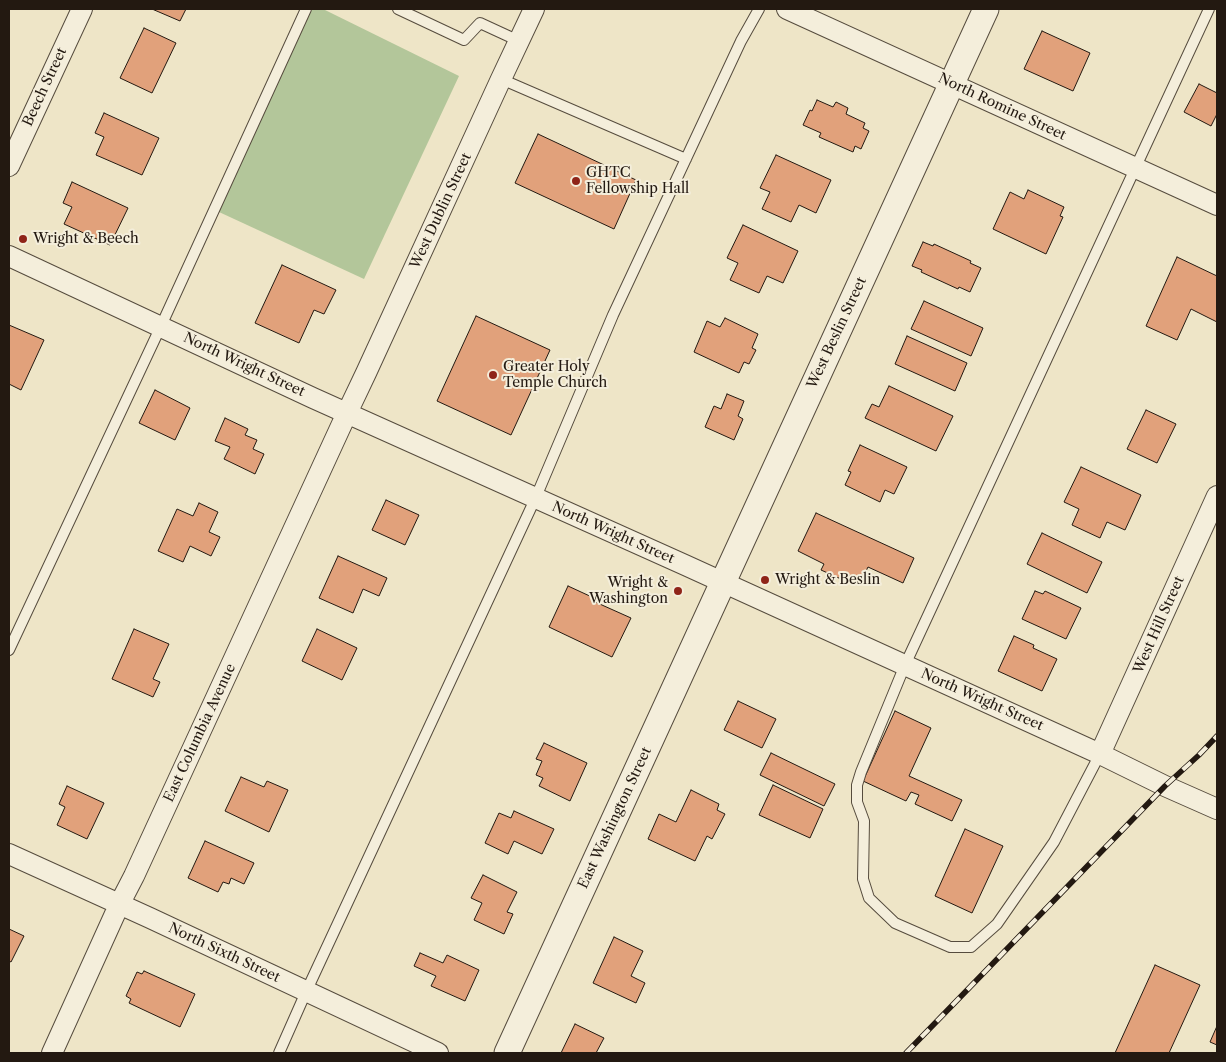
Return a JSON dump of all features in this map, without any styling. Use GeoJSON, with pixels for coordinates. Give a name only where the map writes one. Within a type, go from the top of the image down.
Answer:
{"type":"FeatureCollection","features":[{"type":"Feature","properties":{"kind":"street","name":"Beech Street"},"geometry":{"type":"LineString","coordinates":[[9,166],[82,9]]}},
{"type":"Feature","properties":{"kind":"street","name":"West Dublin Street"},"geometry":{"type":"LineString","coordinates":[[347,413],[534,9]]}},
{"type":"Feature","properties":{"kind":"street","name":"North Romine Street"},"geometry":{"type":"LineString","coordinates":[[787,9],[1217,205]]}},
{"type":"Feature","properties":{"kind":"street","name":"West Beslin Street"},"geometry":{"type":"LineString","coordinates":[[723,583],[986,9]]}},
{"type":"Feature","properties":{"kind":"street","name":"North Wright Street"},"geometry":{"type":"LineString","coordinates":[[9,256],[347,413],[1100,754],[1217,809]]}},
{"type":"Feature","properties":{"kind":"street","name":"East Columbia Avenue"},"geometry":{"type":"LineString","coordinates":[[52,1053],[119,904],[138,867],[347,413]]}},
{"type":"Feature","properties":{"kind":"street","name":"West Hill Street"},"geometry":{"type":"LineString","coordinates":[[1100,754],[1217,496]]}},
{"type":"Feature","properties":{"kind":"street","name":"East Washington Street"},"geometry":{"type":"LineString","coordinates":[[507,1053],[723,583]]}},
{"type":"Feature","properties":{"kind":"street","name":"North Sixth Street"},"geometry":{"type":"LineString","coordinates":[[9,854],[438,1053]]}},
{"type":"Feature","properties":{"kind":"lane"},"geometry":{"type":"LineString","coordinates":[[9,650],[161,326],[306,9]]}},
{"type":"Feature","properties":{"kind":"lane"},"geometry":{"type":"LineString","coordinates":[[398,9],[464,40],[480,23],[519,41]]}},
{"type":"Feature","properties":{"kind":"lane"},"geometry":{"type":"LineString","coordinates":[[279,1053],[536,498],[613,315],[741,41],[759,9]]}},
{"type":"Feature","properties":{"kind":"lane"},"geometry":{"type":"LineString","coordinates":[[1100,754],[1054,842],[997,924],[971,947],[950,947],[895,923],[869,898],[863,879],[864,821],[857,802],[857,785],[905,666],[1209,9]]}},
{"type":"Feature","properties":{"kind":"lane"},"geometry":{"type":"LineString","coordinates":[[501,79],[686,159]]}},
{"type":"Feature","properties":{"kind":"green space"},"geometry":{"type":"Polygon","coordinates":[[[309,9],[323,9],[459,76],[364,279],[219,212],[309,9]]]}},
{"type":"Feature","properties":{"kind":"building"},"geometry":{"type":"Polygon","coordinates":[[[152,9],[186,9],[180,21],[152,9]]]}},
{"type":"Feature","properties":{"kind":"building"},"geometry":{"type":"Polygon","coordinates":[[[144,28],[176,43],[152,93],[120,78],[144,28]]]}},
{"type":"Feature","properties":{"kind":"building"},"geometry":{"type":"Polygon","coordinates":[[[1042,31],[1090,53],[1073,91],[1024,69],[1042,31]]]}},
{"type":"Feature","properties":{"kind":"building"},"geometry":{"type":"Polygon","coordinates":[[[1199,84],[1217,93],[1217,114],[1211,126],[1184,112],[1199,84]]]}},
{"type":"Feature","properties":{"kind":"building"},"geometry":{"type":"Polygon","coordinates":[[[817,100],[833,107],[836,102],[848,108],[846,114],[865,123],[863,128],[869,131],[861,149],[855,146],[853,152],[819,137],[821,133],[803,125],[817,100]]]}},
{"type":"Feature","properties":{"kind":"building"},"geometry":{"type":"Polygon","coordinates":[[[104,113],[159,138],[142,175],[96,155],[104,137],[95,133],[104,113]]]}},
{"type":"Feature","properties":{"kind":"building","name":"GHTC Fellowship Hall"},"geometry":{"type":"Polygon","coordinates":[[[538,134],[636,180],[614,229],[515,183],[538,134]]]}},
{"type":"Feature","properties":{"kind":"building"},"geometry":{"type":"Polygon","coordinates":[[[776,155],[831,180],[816,213],[799,205],[791,222],[762,209],[770,192],[760,188],[776,155]]]}},
{"type":"Feature","properties":{"kind":"building"},"geometry":{"type":"Polygon","coordinates":[[[72,182],[128,208],[110,245],[64,224],[72,207],[63,203],[72,182]]]}},
{"type":"Feature","properties":{"kind":"building"},"geometry":{"type":"Polygon","coordinates":[[[1028,190],[1064,207],[1060,216],[1063,217],[1046,254],[993,229],[1010,192],[1024,199],[1028,190]]]}},
{"type":"Feature","properties":{"kind":"building"},"geometry":{"type":"Polygon","coordinates":[[[743,225],[798,251],[783,283],[767,276],[759,293],[730,280],[738,263],[727,258],[743,225]]]}},
{"type":"Feature","properties":{"kind":"building"},"geometry":{"type":"Polygon","coordinates":[[[923,242],[933,246],[934,244],[971,261],[970,263],[981,268],[970,292],[959,287],[958,289],[912,266],[923,242]]]}},
{"type":"Feature","properties":{"kind":"building"},"geometry":{"type":"Polygon","coordinates":[[[1177,257],[1217,276],[1217,322],[1191,309],[1177,340],[1146,326],[1177,257]]]}},
{"type":"Feature","properties":{"kind":"building"},"geometry":{"type":"Polygon","coordinates":[[[282,265],[336,290],[324,314],[314,310],[299,343],[255,323],[282,265]]]}},
{"type":"Feature","properties":{"kind":"building"},"geometry":{"type":"Polygon","coordinates":[[[924,301],[983,328],[971,356],[911,329],[924,301]]]}},
{"type":"Feature","properties":{"kind":"building","name":"Greater Holy Temple Church"},"geometry":{"type":"Polygon","coordinates":[[[476,316],[550,350],[511,435],[437,401],[476,316]]]}},
{"type":"Feature","properties":{"kind":"building"},"geometry":{"type":"Polygon","coordinates":[[[725,318],[758,334],[752,348],[756,350],[749,364],[744,362],[739,373],[694,352],[707,321],[720,327],[725,318]]]}},
{"type":"Feature","properties":{"kind":"building"},"geometry":{"type":"Polygon","coordinates":[[[9,325],[44,340],[21,390],[9,384],[9,325]]]}},
{"type":"Feature","properties":{"kind":"building"},"geometry":{"type":"Polygon","coordinates":[[[907,336],[967,363],[955,391],[895,364],[907,336]]]}},
{"type":"Feature","properties":{"kind":"building"},"geometry":{"type":"Polygon","coordinates":[[[889,386],[953,416],[936,451],[865,418],[872,404],[879,407],[889,386]]]}},
{"type":"Feature","properties":{"kind":"building"},"geometry":{"type":"Polygon","coordinates":[[[155,390],[190,408],[175,440],[139,423],[155,390]]]}},
{"type":"Feature","properties":{"kind":"building"},"geometry":{"type":"Polygon","coordinates":[[[727,394],[744,401],[738,416],[743,419],[734,440],[705,427],[714,406],[721,409],[727,394]]]}},
{"type":"Feature","properties":{"kind":"building"},"geometry":{"type":"Polygon","coordinates":[[[1146,410],[1176,424],[1157,463],[1127,449],[1146,410]]]}},
{"type":"Feature","properties":{"kind":"building"},"geometry":{"type":"Polygon","coordinates":[[[225,418],[248,429],[245,435],[257,440],[253,449],[264,454],[255,474],[224,459],[230,447],[215,441],[225,418]]]}},
{"type":"Feature","properties":{"kind":"building"},"geometry":{"type":"Polygon","coordinates":[[[860,445],[907,467],[894,494],[885,490],[880,502],[845,485],[851,472],[848,471],[860,445]]]}},
{"type":"Feature","properties":{"kind":"building"},"geometry":{"type":"Polygon","coordinates":[[[1081,467],[1141,495],[1125,530],[1107,522],[1100,538],[1072,525],[1079,509],[1064,502],[1081,467]]]}},
{"type":"Feature","properties":{"kind":"building"},"geometry":{"type":"Polygon","coordinates":[[[386,500],[419,515],[405,545],[372,530],[386,500]]]}},
{"type":"Feature","properties":{"kind":"building"},"geometry":{"type":"Polygon","coordinates":[[[199,503],[218,512],[209,532],[220,537],[211,556],[190,546],[183,562],[158,551],[177,509],[193,516],[199,503]]]}},
{"type":"Feature","properties":{"kind":"building"},"geometry":{"type":"Polygon","coordinates":[[[816,513],[914,558],[903,583],[868,567],[861,581],[844,573],[841,579],[821,570],[824,564],[798,551],[816,513]]]}},
{"type":"Feature","properties":{"kind":"building"},"geometry":{"type":"Polygon","coordinates":[[[1042,533],[1102,562],[1087,593],[1027,564],[1042,533]]]}},
{"type":"Feature","properties":{"kind":"building"},"geometry":{"type":"Polygon","coordinates":[[[338,556],[387,578],[379,596],[363,589],[353,613],[319,598],[338,556]]]}},
{"type":"Feature","properties":{"kind":"building"},"geometry":{"type":"Polygon","coordinates":[[[568,586],[594,598],[593,601],[631,618],[612,657],[549,627],[568,586]]]}},
{"type":"Feature","properties":{"kind":"building"},"geometry":{"type":"Polygon","coordinates":[[[1035,591],[1043,594],[1045,591],[1081,608],[1066,639],[1022,619],[1035,591]]]}},
{"type":"Feature","properties":{"kind":"building"},"geometry":{"type":"Polygon","coordinates":[[[134,629],[169,644],[153,679],[160,682],[153,697],[112,679],[134,629]]]}},
{"type":"Feature","properties":{"kind":"building"},"geometry":{"type":"Polygon","coordinates":[[[317,629],[357,648],[342,680],[302,661],[317,629]]]}},
{"type":"Feature","properties":{"kind":"building"},"geometry":{"type":"Polygon","coordinates":[[[1014,636],[1034,645],[1033,648],[1057,659],[1042,691],[998,671],[1014,636]]]}},
{"type":"Feature","properties":{"kind":"building"},"geometry":{"type":"Polygon","coordinates":[[[738,701],[776,719],[762,748],[724,730],[738,701]]]}},
{"type":"Feature","properties":{"kind":"building"},"geometry":{"type":"Polygon","coordinates":[[[895,711],[931,728],[909,776],[962,800],[952,821],[915,804],[919,795],[911,792],[906,801],[863,781],[895,711]]]}},
{"type":"Feature","properties":{"kind":"building"},"geometry":{"type":"Polygon","coordinates":[[[544,743],[587,763],[570,801],[539,786],[543,778],[536,775],[542,761],[536,759],[544,743]]]}},
{"type":"Feature","properties":{"kind":"building"},"geometry":{"type":"Polygon","coordinates":[[[771,753],[835,784],[824,806],[760,775],[771,753]]]}},
{"type":"Feature","properties":{"kind":"building"},"geometry":{"type":"Polygon","coordinates":[[[241,777],[264,787],[267,781],[288,790],[269,832],[225,811],[241,777]]]}},
{"type":"Feature","properties":{"kind":"building"},"geometry":{"type":"Polygon","coordinates":[[[773,785],[823,809],[810,838],[759,815],[773,785]]]}},
{"type":"Feature","properties":{"kind":"building"},"geometry":{"type":"Polygon","coordinates":[[[67,786],[104,803],[87,839],[57,825],[65,807],[59,804],[67,786]]]}},
{"type":"Feature","properties":{"kind":"building"},"geometry":{"type":"Polygon","coordinates":[[[691,790],[719,804],[717,810],[725,814],[712,839],[707,836],[695,861],[648,839],[659,814],[676,822],[691,790]]]}},
{"type":"Feature","properties":{"kind":"building"},"geometry":{"type":"Polygon","coordinates":[[[514,811],[554,829],[542,854],[514,841],[508,854],[485,843],[499,813],[511,818],[514,811]]]}},
{"type":"Feature","properties":{"kind":"building"},"geometry":{"type":"Polygon","coordinates":[[[965,829],[1003,846],[972,913],[935,896],[965,829]]]}},
{"type":"Feature","properties":{"kind":"building"},"geometry":{"type":"Polygon","coordinates":[[[205,841],[254,863],[244,884],[231,878],[229,884],[223,882],[218,892],[188,878],[205,841]]]}},
{"type":"Feature","properties":{"kind":"building"},"geometry":{"type":"Polygon","coordinates":[[[483,875],[517,892],[507,912],[513,914],[504,934],[474,920],[482,903],[471,898],[483,875]]]}},
{"type":"Feature","properties":{"kind":"building"},"geometry":{"type":"Polygon","coordinates":[[[9,929],[24,936],[11,962],[9,961],[9,929]]]}},
{"type":"Feature","properties":{"kind":"building"},"geometry":{"type":"Polygon","coordinates":[[[614,937],[643,951],[631,976],[645,983],[636,1003],[593,983],[614,937]]]}},
{"type":"Feature","properties":{"kind":"building"},"geometry":{"type":"Polygon","coordinates":[[[420,953],[443,963],[447,955],[479,970],[465,1001],[431,986],[436,976],[414,966],[420,953]]]}},
{"type":"Feature","properties":{"kind":"building"},"geometry":{"type":"Polygon","coordinates":[[[1155,965],[1200,985],[1169,1053],[1115,1053],[1155,965]]]}},
{"type":"Feature","properties":{"kind":"building"},"geometry":{"type":"Polygon","coordinates":[[[144,971],[195,994],[180,1027],[129,1003],[131,999],[126,996],[137,972],[142,974],[144,971]]]}},
{"type":"Feature","properties":{"kind":"building"},"geometry":{"type":"Polygon","coordinates":[[[575,1024],[604,1038],[596,1053],[561,1053],[575,1024]]]}},
{"type":"Feature","properties":{"kind":"building"},"geometry":{"type":"Polygon","coordinates":[[[1217,1026],[1217,1045],[1210,1042],[1217,1026]]]}},
{"type":"Feature","properties":{"kind":"railway"},"geometry":{"type":"LineString","coordinates":[[906,1053],[1165,786],[1217,736]]}},
{"type":"Feature","properties":{"kind":"place","name":"GHTC Fellowship Hall"},"geometry":{"type":"Point","coordinates":[576,181]}},
{"type":"Feature","properties":{"kind":"place","name":"Wright & Beech"},"geometry":{"type":"Point","coordinates":[23,239]}},
{"type":"Feature","properties":{"kind":"place","name":"Greater Holy Temple Church"},"geometry":{"type":"Point","coordinates":[493,375]}},
{"type":"Feature","properties":{"kind":"place","name":"Wright & Beslin"},"geometry":{"type":"Point","coordinates":[765,580]}},
{"type":"Feature","properties":{"kind":"place","name":"Wright & Washington"},"geometry":{"type":"Point","coordinates":[678,591]}}]}
